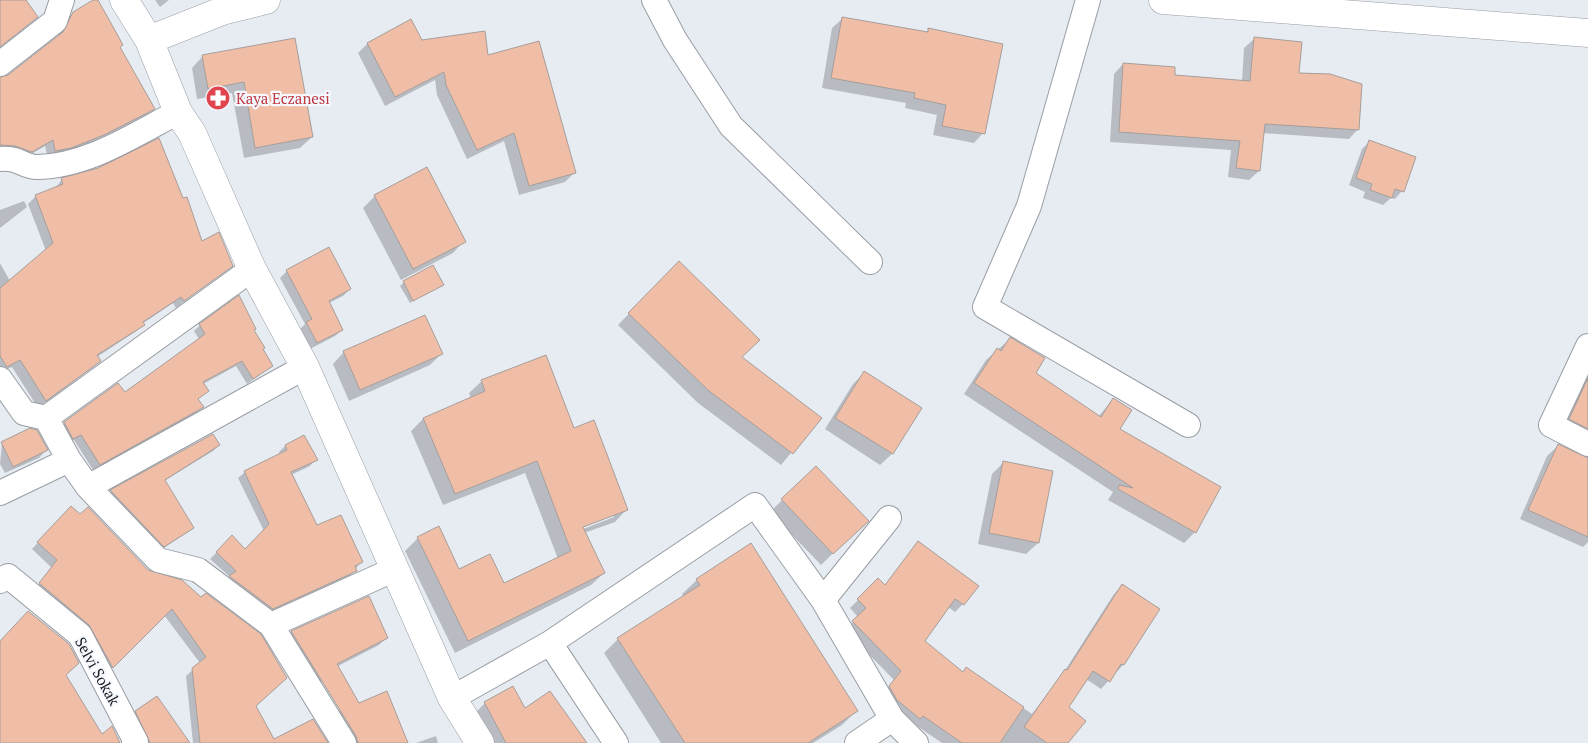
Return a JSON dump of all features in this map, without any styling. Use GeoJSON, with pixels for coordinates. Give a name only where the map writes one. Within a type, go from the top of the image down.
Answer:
{"type":"FeatureCollection","features":[{"type":"Feature","properties":{"kind":"street"},"geometry":{"type":"LineString","coordinates":[[0,64],[56,21],[62,0]]}},
{"type":"Feature","properties":{"kind":"street"},"geometry":{"type":"LineString","coordinates":[[124,0],[149,40],[178,112],[192,133],[252,269],[305,367],[393,570],[452,698],[480,743]]}},
{"type":"Feature","properties":{"kind":"street"},"geometry":{"type":"LineString","coordinates":[[149,40],[222,11],[266,0]]}},
{"type":"Feature","properties":{"kind":"street"},"geometry":{"type":"LineString","coordinates":[[654,0],[675,40],[731,126],[870,262]]}},
{"type":"Feature","properties":{"kind":"street"},"geometry":{"type":"LineString","coordinates":[[1088,0],[1029,206],[984,307],[1188,425]]}},
{"type":"Feature","properties":{"kind":"street"},"geometry":{"type":"LineString","coordinates":[[1163,0],[1588,33]]}},
{"type":"Feature","properties":{"kind":"street"},"geometry":{"type":"LineString","coordinates":[[0,160],[12,158],[34,167],[72,162],[101,152],[178,112]]}},
{"type":"Feature","properties":{"kind":"street"},"geometry":{"type":"LineString","coordinates":[[46,418],[252,269]]}},
{"type":"Feature","properties":{"kind":"street"},"geometry":{"type":"LineString","coordinates":[[1588,346],[1551,425],[1588,444]]}},
{"type":"Feature","properties":{"kind":"street"},"geometry":{"type":"LineString","coordinates":[[88,487],[305,367]]}},
{"type":"Feature","properties":{"kind":"street"},"geometry":{"type":"LineString","coordinates":[[0,379],[24,413],[46,418],[69,460],[88,487],[158,560],[198,570],[271,625],[344,743]]}},
{"type":"Feature","properties":{"kind":"street"},"geometry":{"type":"LineString","coordinates":[[0,493],[69,460]]}},
{"type":"Feature","properties":{"kind":"street"},"geometry":{"type":"LineString","coordinates":[[452,698],[550,643],[755,505],[823,600],[892,719],[916,743]]}},
{"type":"Feature","properties":{"kind":"street"},"geometry":{"type":"LineString","coordinates":[[823,600],[889,518]]}},
{"type":"Feature","properties":{"kind":"street"},"geometry":{"type":"LineString","coordinates":[[271,625],[393,570]]}},
{"type":"Feature","properties":{"kind":"street","name":"Selvi Sokak"},"geometry":{"type":"LineString","coordinates":[[0,581],[8,576],[80,635],[136,742],[134,743]]}},
{"type":"Feature","properties":{"kind":"street"},"geometry":{"type":"LineString","coordinates":[[550,643],[616,743]]}},
{"type":"Feature","properties":{"kind":"street"},"geometry":{"type":"LineString","coordinates":[[857,743],[892,719]]}},
{"type":"Feature","properties":{"kind":"building"},"geometry":{"type":"Polygon","coordinates":[[[0,0],[26,0],[38,17],[0,47],[0,0]]]}},
{"type":"Feature","properties":{"kind":"building"},"geometry":{"type":"Polygon","coordinates":[[[93,0],[98,0],[123,45],[120,47],[155,109],[104,135],[71,148],[55,151],[53,140],[32,152],[15,146],[0,145],[0,77],[8,75],[63,32],[73,12],[93,0]]]}},
{"type":"Feature","properties":{"kind":"building"},"geometry":{"type":"Polygon","coordinates":[[[842,17],[928,32],[928,28],[1003,44],[985,134],[942,126],[946,105],[914,98],[915,93],[831,78],[842,17]]]}},
{"type":"Feature","properties":{"kind":"building"},"geometry":{"type":"Polygon","coordinates":[[[411,19],[422,40],[485,31],[488,55],[539,41],[576,173],[529,186],[514,133],[477,150],[446,85],[444,72],[395,97],[367,43],[411,19]]]}},
{"type":"Feature","properties":{"kind":"building"},"geometry":{"type":"Polygon","coordinates":[[[1254,37],[1302,42],[1299,73],[1330,74],[1362,84],[1359,130],[1265,124],[1260,171],[1236,168],[1240,141],[1119,132],[1123,63],[1175,67],[1175,75],[1250,81],[1254,37]]]}},
{"type":"Feature","properties":{"kind":"building"},"geometry":{"type":"Polygon","coordinates":[[[295,38],[313,137],[255,148],[244,82],[208,89],[202,55],[295,38]]]}},
{"type":"Feature","properties":{"kind":"building"},"geometry":{"type":"Polygon","coordinates":[[[159,138],[183,198],[187,197],[202,241],[219,232],[233,266],[184,301],[181,297],[143,322],[145,325],[97,355],[101,361],[46,401],[20,360],[7,367],[0,356],[0,288],[53,243],[35,195],[63,184],[61,178],[98,168],[159,138]]]}},
{"type":"Feature","properties":{"kind":"building"},"geometry":{"type":"Polygon","coordinates":[[[1369,140],[1416,157],[1404,192],[1395,189],[1392,198],[1370,190],[1372,184],[1356,178],[1369,140]]]}},
{"type":"Feature","properties":{"kind":"building"},"geometry":{"type":"Polygon","coordinates":[[[427,167],[466,242],[413,269],[374,195],[427,167]]]}},
{"type":"Feature","properties":{"kind":"building"},"geometry":{"type":"Polygon","coordinates":[[[329,247],[351,289],[329,301],[343,330],[317,343],[306,322],[312,319],[286,270],[329,247]]]}},
{"type":"Feature","properties":{"kind":"building"},"geometry":{"type":"Polygon","coordinates":[[[679,261],[760,340],[742,357],[822,418],[793,454],[709,391],[628,313],[679,261]]]}},
{"type":"Feature","properties":{"kind":"building"},"geometry":{"type":"Polygon","coordinates":[[[433,265],[444,285],[413,301],[403,281],[433,265]]]}},
{"type":"Feature","properties":{"kind":"building"},"geometry":{"type":"Polygon","coordinates":[[[239,295],[256,329],[254,330],[265,348],[263,349],[273,366],[253,379],[242,361],[203,382],[209,391],[198,399],[204,407],[100,465],[81,435],[73,439],[64,422],[118,383],[125,392],[205,334],[199,324],[239,295]]]}},
{"type":"Feature","properties":{"kind":"building"},"geometry":{"type":"Polygon","coordinates":[[[425,315],[443,354],[360,390],[343,351],[425,315]]]}},
{"type":"Feature","properties":{"kind":"building"},"geometry":{"type":"Polygon","coordinates":[[[1010,337],[1045,358],[1036,373],[1101,417],[1113,398],[1132,410],[1120,429],[1221,487],[1196,533],[1118,489],[1119,485],[1133,488],[974,383],[997,348],[1001,351],[1010,337]]]}},
{"type":"Feature","properties":{"kind":"building"},"geometry":{"type":"Polygon","coordinates":[[[546,355],[574,428],[594,420],[628,510],[583,527],[605,573],[468,641],[417,537],[439,526],[459,569],[490,554],[504,583],[571,551],[537,461],[455,494],[423,418],[485,391],[481,380],[546,355]]]}},
{"type":"Feature","properties":{"kind":"building"},"geometry":{"type":"Polygon","coordinates":[[[864,371],[922,408],[893,454],[835,418],[864,371]]]}},
{"type":"Feature","properties":{"kind":"building"},"geometry":{"type":"Polygon","coordinates":[[[1588,378],[1588,429],[1569,419],[1588,378]]]}},
{"type":"Feature","properties":{"kind":"building"},"geometry":{"type":"Polygon","coordinates":[[[30,428],[37,430],[48,450],[13,467],[1,442],[30,428]]]}},
{"type":"Feature","properties":{"kind":"building"},"geometry":{"type":"Polygon","coordinates":[[[213,434],[220,445],[165,480],[194,528],[164,547],[110,490],[213,434]]]}},
{"type":"Feature","properties":{"kind":"building"},"geometry":{"type":"Polygon","coordinates":[[[304,435],[318,460],[291,472],[317,525],[341,515],[363,562],[355,566],[357,571],[273,609],[229,576],[236,571],[216,552],[232,535],[245,549],[269,524],[244,471],[287,450],[285,445],[304,435]]]}},
{"type":"Feature","properties":{"kind":"building"},"geometry":{"type":"Polygon","coordinates":[[[1558,444],[1588,458],[1588,537],[1528,510],[1558,444]]]}},
{"type":"Feature","properties":{"kind":"building"},"geometry":{"type":"Polygon","coordinates":[[[1003,461],[1053,471],[1039,543],[989,533],[1003,461]]]}},
{"type":"Feature","properties":{"kind":"building"},"geometry":{"type":"Polygon","coordinates":[[[816,466],[869,521],[833,554],[781,499],[816,466]]]}},
{"type":"Feature","properties":{"kind":"building"},"geometry":{"type":"Polygon","coordinates":[[[71,506],[80,514],[88,507],[148,570],[182,580],[201,597],[206,593],[261,634],[287,678],[256,706],[274,739],[313,719],[328,743],[200,743],[192,668],[206,657],[172,609],[113,668],[89,625],[39,583],[57,560],[37,542],[71,506]]]}},
{"type":"Feature","properties":{"kind":"building"},"geometry":{"type":"Polygon","coordinates":[[[918,541],[979,586],[964,605],[955,599],[925,641],[963,672],[966,667],[1024,707],[1000,743],[962,743],[923,716],[920,719],[897,700],[889,686],[901,671],[852,621],[866,608],[857,599],[878,578],[885,585],[918,541]]]}},
{"type":"Feature","properties":{"kind":"building"},"geometry":{"type":"Polygon","coordinates":[[[751,543],[858,711],[808,743],[685,743],[617,638],[700,585],[696,579],[751,543]]]}},
{"type":"Feature","properties":{"kind":"building"},"geometry":{"type":"Polygon","coordinates":[[[1122,584],[1160,609],[1124,665],[1121,664],[1110,682],[1093,671],[1069,707],[1086,721],[1068,743],[1047,743],[1024,727],[1065,669],[1067,670],[1122,584]]]}},
{"type":"Feature","properties":{"kind":"building"},"geometry":{"type":"Polygon","coordinates":[[[369,596],[388,638],[337,664],[359,703],[387,691],[408,743],[358,743],[356,736],[291,631],[369,596]]]}},
{"type":"Feature","properties":{"kind":"building"},"geometry":{"type":"Polygon","coordinates":[[[28,611],[69,644],[79,663],[66,675],[102,734],[112,726],[120,743],[0,743],[0,641],[28,611]]]}},
{"type":"Feature","properties":{"kind":"building"},"geometry":{"type":"Polygon","coordinates":[[[513,686],[525,708],[550,691],[587,743],[506,743],[484,702],[513,686]]]}},
{"type":"Feature","properties":{"kind":"building"},"geometry":{"type":"Polygon","coordinates":[[[157,696],[190,743],[150,743],[135,711],[157,696]]]}},
{"type":"Feature","properties":{"kind":"place","name":"Kaya Eczanesi"},"geometry":{"type":"Point","coordinates":[218,98]}}]}
